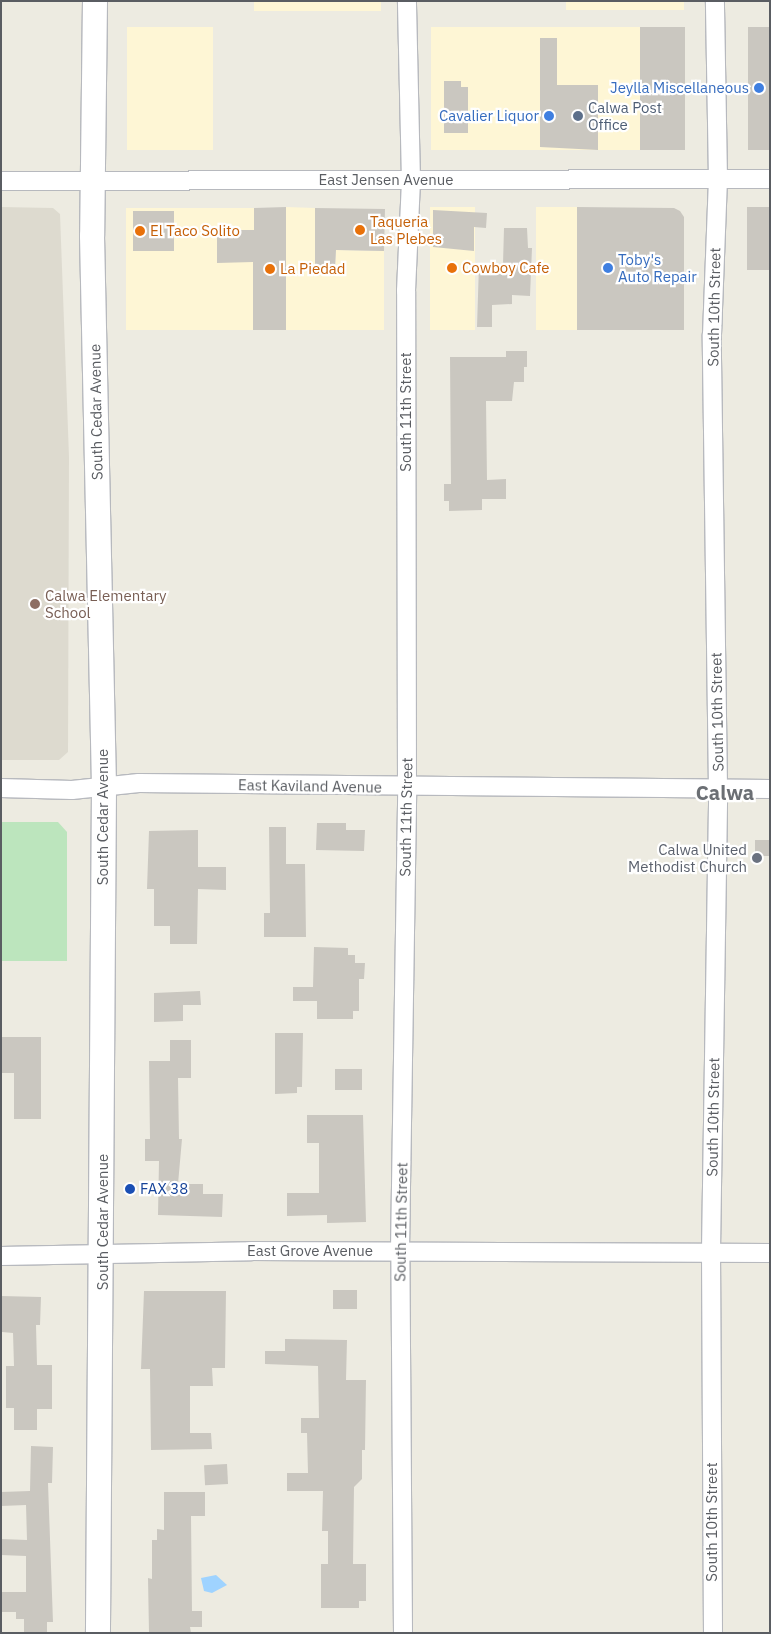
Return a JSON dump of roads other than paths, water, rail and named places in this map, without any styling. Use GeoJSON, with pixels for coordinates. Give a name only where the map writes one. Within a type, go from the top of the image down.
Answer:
{"type":"FeatureCollection","features":[{"type":"Feature","properties":{"kind":"main road","name":"South Cedar Avenue"},"geometry":{"type":"LineString","coordinates":[[94,1],[94,181],[92,236],[104,788],[103,1255],[98,1633]]}},
{"type":"Feature","properties":{"kind":"street","name":"South 11th Street"},"geometry":{"type":"LineString","coordinates":[[403,1633],[400,1250],[407,786],[405,310],[410,181],[407,1]]}},
{"type":"Feature","properties":{"kind":"street","name":"South 10th Street"},"geometry":{"type":"LineString","coordinates":[[713,1633],[711,1250],[718,788],[712,335],[718,179],[715,1]]}},
{"type":"Feature","properties":{"kind":"street","name":"East Jensen Avenue"},"geometry":{"type":"LineString","coordinates":[[1,181],[770,179]]}},
{"type":"Feature","properties":{"kind":"street","name":"East Kaviland Avenue"},"geometry":{"type":"LineString","coordinates":[[1,788],[104,788],[140,783],[770,788]]}},
{"type":"Feature","properties":{"kind":"street","name":"East Grove Avenue"},"geometry":{"type":"LineString","coordinates":[[1,1256],[400,1250],[711,1250],[770,1252]]}},
{"type":"Feature","properties":{"kind":"water"},"geometry":{"type":"Polygon","coordinates":[[[216,1575],[227,1585],[212,1593],[204,1591],[201,1578],[216,1575]]]}},
{"type":"Feature","properties":{"kind":"place","name":"Jeylla Miscellaneous"},"geometry":{"type":"Point","coordinates":[759,88]}},
{"type":"Feature","properties":{"kind":"place","name":"Cavalier Liquor"},"geometry":{"type":"Point","coordinates":[549,116]}},
{"type":"Feature","properties":{"kind":"place","name":"Calwa Post Office"},"geometry":{"type":"Point","coordinates":[578,116]}},
{"type":"Feature","properties":{"kind":"place","name":"Taqueria Las Plebes"},"geometry":{"type":"Point","coordinates":[360,230]}},
{"type":"Feature","properties":{"kind":"place","name":"El Taco Solito"},"geometry":{"type":"Point","coordinates":[140,231]}},
{"type":"Feature","properties":{"kind":"place","name":"Cowboy Cafe"},"geometry":{"type":"Point","coordinates":[452,268]}},
{"type":"Feature","properties":{"kind":"place","name":"Toby's Auto Repair"},"geometry":{"type":"Point","coordinates":[608,268]}},
{"type":"Feature","properties":{"kind":"place","name":"La Piedad"},"geometry":{"type":"Point","coordinates":[270,269]}},
{"type":"Feature","properties":{"kind":"place","name":"Calwa Elementary School"},"geometry":{"type":"Point","coordinates":[35,604]}},
{"type":"Feature","properties":{"kind":"place","name":"Calwa United Methodist Church"},"geometry":{"type":"Point","coordinates":[757,858]}},
{"type":"Feature","properties":{"kind":"place","name":"FAX 38"},"geometry":{"type":"Point","coordinates":[130,1189]}},
{"type":"Feature","properties":{"kind":"district","name":"Calwa"},"geometry":{"type":"Point","coordinates":[725,792]}}]}
